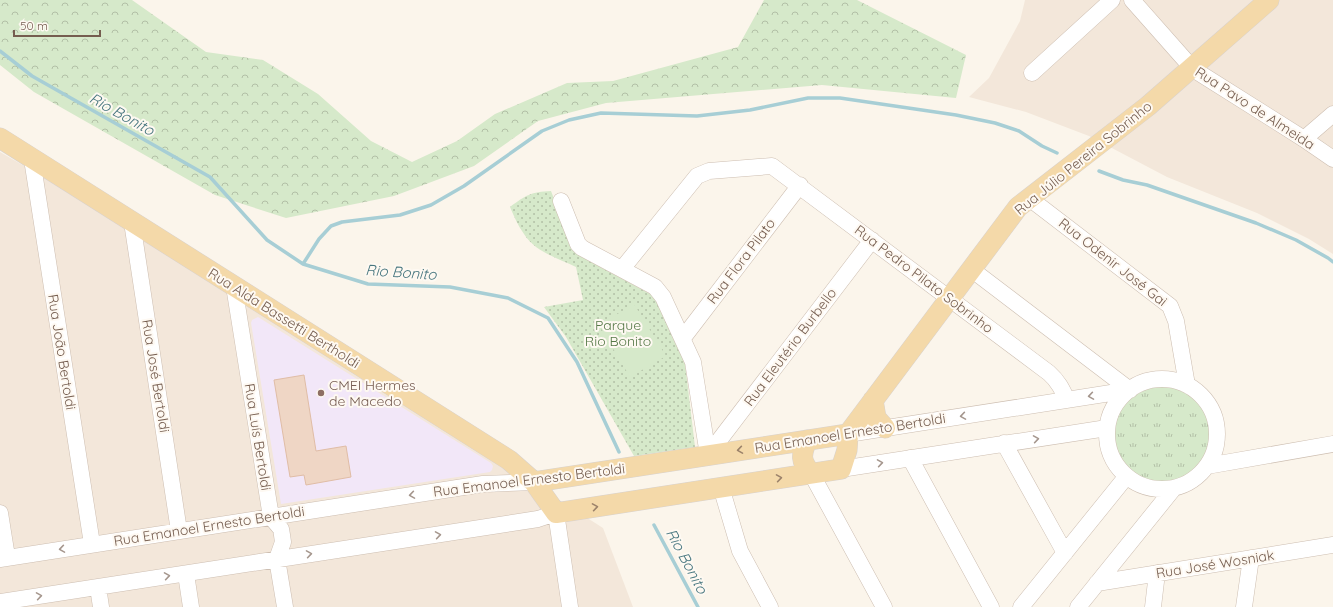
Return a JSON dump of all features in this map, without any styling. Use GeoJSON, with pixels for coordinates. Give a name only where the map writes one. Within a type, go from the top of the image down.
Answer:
{"type":"FeatureCollection","features":[{"type":"Feature","properties":{"kind":"main road","name":"Rua Júlio Pereira Sobrinho"},"geometry":{"type":"LineString","coordinates":[[848,434],[1012,213],[1029,198],[1129,122],[1269,0]]}},
{"type":"Feature","properties":{"kind":"main road","name":"Rua Alda Bassetti Bertholdi"},"geometry":{"type":"LineString","coordinates":[[0,138],[509,460],[534,482],[556,513]]}},
{"type":"Feature","properties":{"kind":"main road"},"geometry":{"type":"LineString","coordinates":[[873,400],[876,418],[885,428]]}},
{"type":"Feature","properties":{"kind":"main road","name":"Rua Emanoel Ernesto Bertoldi"},"geometry":{"type":"LineString","coordinates":[[534,482],[848,434]]}},
{"type":"Feature","properties":{"kind":"main road"},"geometry":{"type":"LineString","coordinates":[[556,513],[841,468],[847,450],[848,434]]}},
{"type":"Feature","properties":{"kind":"main road"},"geometry":{"type":"LineString","coordinates":[[807,440],[802,455],[803,462],[811,473]]}},
{"type":"Feature","properties":{"kind":"street"},"geometry":{"type":"LineString","coordinates":[[1032,73],[1112,0]]}},
{"type":"Feature","properties":{"kind":"street","name":"Rua Pavo de Almeida"},"geometry":{"type":"LineString","coordinates":[[1132,0],[1192,68],[1333,159]]}},
{"type":"Feature","properties":{"kind":"street"},"geometry":{"type":"LineString","coordinates":[[1304,139],[1333,114]]}},
{"type":"Feature","properties":{"kind":"street","name":"Rua João Bertoldi"},"geometry":{"type":"LineString","coordinates":[[32,159],[92,544]]}},
{"type":"Feature","properties":{"kind":"street","name":"Rua Pedro Pilato Sobrinho"},"geometry":{"type":"LineString","coordinates":[[622,269],[697,176],[709,171],[772,166],[800,185],[1049,373],[1059,383],[1067,400]]}},
{"type":"Feature","properties":{"kind":"street","name":"Rua Flora Pilato"},"geometry":{"type":"LineString","coordinates":[[683,338],[800,185]]}},
{"type":"Feature","properties":{"kind":"street","name":"Rua Odenir José Gai"},"geometry":{"type":"LineString","coordinates":[[1029,198],[1170,306],[1176,321],[1186,385]]}},
{"type":"Feature","properties":{"kind":"street"},"geometry":{"type":"LineString","coordinates":[[561,201],[578,244],[586,251],[655,286],[660,291],[683,338],[695,369],[708,455]]}},
{"type":"Feature","properties":{"kind":"street","name":"Rua José Bertoldi"},"geometry":{"type":"LineString","coordinates":[[132,222],[179,531]]}},
{"type":"Feature","properties":{"kind":"street","name":"Rua Eleutério Burbello"},"geometry":{"type":"LineString","coordinates":[[708,455],[872,240]]}},
{"type":"Feature","properties":{"kind":"street"},"geometry":{"type":"LineString","coordinates":[[971,269],[1130,390]]}},
{"type":"Feature","properties":{"kind":"street","name":"Rua Luís Bertoldi"},"geometry":{"type":"LineString","coordinates":[[234,286],[271,517],[277,524],[282,535],[283,542],[277,560],[285,607]]}},
{"type":"Feature","properties":{"kind":"street"},"geometry":{"type":"LineString","coordinates":[[1158,380],[1172,380],[1186,385],[1200,394],[1209,406],[1216,421],[1217,436],[1214,452],[1207,466],[1198,476],[1187,484],[1174,488],[1157,489],[1141,486],[1126,477],[1114,463],[1108,446],[1107,428],[1111,413],[1119,400],[1130,390],[1143,383],[1158,380]]}},
{"type":"Feature","properties":{"kind":"street","name":"Rua Emanoel Ernesto Bertoldi"},"geometry":{"type":"LineString","coordinates":[[848,434],[1130,390]]}},
{"type":"Feature","properties":{"kind":"street"},"geometry":{"type":"LineString","coordinates":[[841,468],[1107,428]]}},
{"type":"Feature","properties":{"kind":"street"},"geometry":{"type":"LineString","coordinates":[[1004,443],[1065,553]]}},
{"type":"Feature","properties":{"kind":"street"},"geometry":{"type":"LineString","coordinates":[[1207,466],[1333,444]]}},
{"type":"Feature","properties":{"kind":"street"},"geometry":{"type":"LineString","coordinates":[[910,458],[991,607]]}},
{"type":"Feature","properties":{"kind":"street"},"geometry":{"type":"LineString","coordinates":[[811,473],[884,607]]}},
{"type":"Feature","properties":{"kind":"street"},"geometry":{"type":"LineString","coordinates":[[1021,607],[1126,477]]}},
{"type":"Feature","properties":{"kind":"street","name":"Rua Emanoel Ernesto Bertoldi"},"geometry":{"type":"LineString","coordinates":[[3,558],[483,484],[534,482]]}},
{"type":"Feature","properties":{"kind":"street"},"geometry":{"type":"LineString","coordinates":[[721,487],[740,551],[770,607]]}},
{"type":"Feature","properties":{"kind":"street"},"geometry":{"type":"LineString","coordinates":[[1078,607],[1174,488]]}},
{"type":"Feature","properties":{"kind":"street"},"geometry":{"type":"LineString","coordinates":[[0,513],[3,558]]}},
{"type":"Feature","properties":{"kind":"street"},"geometry":{"type":"LineString","coordinates":[[9,603],[98,587],[538,519],[556,513]]}},
{"type":"Feature","properties":{"kind":"street","name":"Rua Alda Bassetti Bertholdi"},"geometry":{"type":"LineString","coordinates":[[556,513],[569,607]]}},
{"type":"Feature","properties":{"kind":"street","name":"Rua José Wosniak"},"geometry":{"type":"LineString","coordinates":[[1097,583],[1333,545]]}},
{"type":"Feature","properties":{"kind":"street"},"geometry":{"type":"LineString","coordinates":[[1244,607],[1251,558]]}},
{"type":"Feature","properties":{"kind":"street"},"geometry":{"type":"LineString","coordinates":[[1153,607],[1157,573]]}},
{"type":"Feature","properties":{"kind":"street"},"geometry":{"type":"LineString","coordinates":[[186,574],[191,607]]}},
{"type":"Feature","properties":{"kind":"street"},"geometry":{"type":"LineString","coordinates":[[98,587],[101,607]]}},
{"type":"Feature","properties":{"kind":"shaded area"},"geometry":{"type":"Polygon","coordinates":[[[1025,0],[1333,0],[1333,254],[1309,239],[1257,213],[1167,177],[1089,136],[1026,112],[969,97],[989,78],[1020,21],[1025,0]]]}},
{"type":"Feature","properties":{"kind":"shaded area"},"geometry":{"type":"Polygon","coordinates":[[[0,152],[154,241],[603,528],[633,607],[0,607],[0,152]]]}},
{"type":"Feature","properties":{"kind":"shaded area","name":"CMEI Hermes de Macedo"},"geometry":{"type":"Polygon","coordinates":[[[258,317],[491,463],[493,466],[492,470],[490,472],[281,504],[251,323],[252,320],[258,317]]]}},
{"type":"Feature","properties":{"kind":"green space"},"geometry":{"type":"Polygon","coordinates":[[[0,0],[132,0],[206,52],[263,60],[318,94],[371,141],[412,162],[457,141],[495,114],[567,83],[613,81],[738,47],[764,0],[857,0],[966,55],[956,98],[822,85],[606,103],[538,121],[474,166],[394,196],[286,218],[215,195],[34,92],[0,65],[0,0]]]}},
{"type":"Feature","properties":{"kind":"green space","name":"Parque Rio Bonito"},"geometry":{"type":"Polygon","coordinates":[[[551,191],[571,243],[580,256],[654,296],[685,363],[695,447],[634,456],[566,337],[544,307],[583,300],[576,267],[547,254],[534,245],[522,231],[510,207],[529,195],[538,192],[551,191]]]}},
{"type":"Feature","properties":{"kind":"green space"},"geometry":{"type":"Polygon","coordinates":[[[634,304],[666,356],[630,377],[599,325],[634,304]]]}},
{"type":"Feature","properties":{"kind":"green space"},"geometry":{"type":"Polygon","coordinates":[[[1162,387],[1180,390],[1196,401],[1207,417],[1210,435],[1207,453],[1196,469],[1180,480],[1162,483],[1144,480],[1128,469],[1117,453],[1114,435],[1117,417],[1128,401],[1144,390],[1162,387]]]}},
{"type":"Feature","properties":{"kind":"building"},"geometry":{"type":"Polygon","coordinates":[[[304,375],[316,451],[346,446],[351,477],[306,485],[304,475],[290,477],[274,380],[304,375]]]}},
{"type":"Feature","properties":{"kind":"waterway","name":"Rio Bonito"},"geometry":{"type":"LineString","coordinates":[[0,51],[32,76],[210,177],[267,240],[303,264],[368,284],[450,287],[508,298],[548,318],[577,362],[619,452]]}},
{"type":"Feature","properties":{"kind":"waterway"},"geometry":{"type":"LineString","coordinates":[[303,264],[319,239],[331,226],[342,222],[400,215],[431,205],[464,186],[542,131],[569,120],[601,113],[697,116],[750,110],[808,98],[840,98],[956,115],[995,123],[1019,131],[1042,146],[1057,153]]}},
{"type":"Feature","properties":{"kind":"waterway"},"geometry":{"type":"LineString","coordinates":[[1099,171],[1123,180],[1147,185],[1256,223],[1296,240],[1333,262]]}},
{"type":"Feature","properties":{"kind":"waterway","name":"Rio Bonito"},"geometry":{"type":"LineString","coordinates":[[654,525],[698,607]]}},
{"type":"Feature","properties":{"kind":"place","name":"CMEI Hermes de Macedo"},"geometry":{"type":"Point","coordinates":[321,393]}}]}
